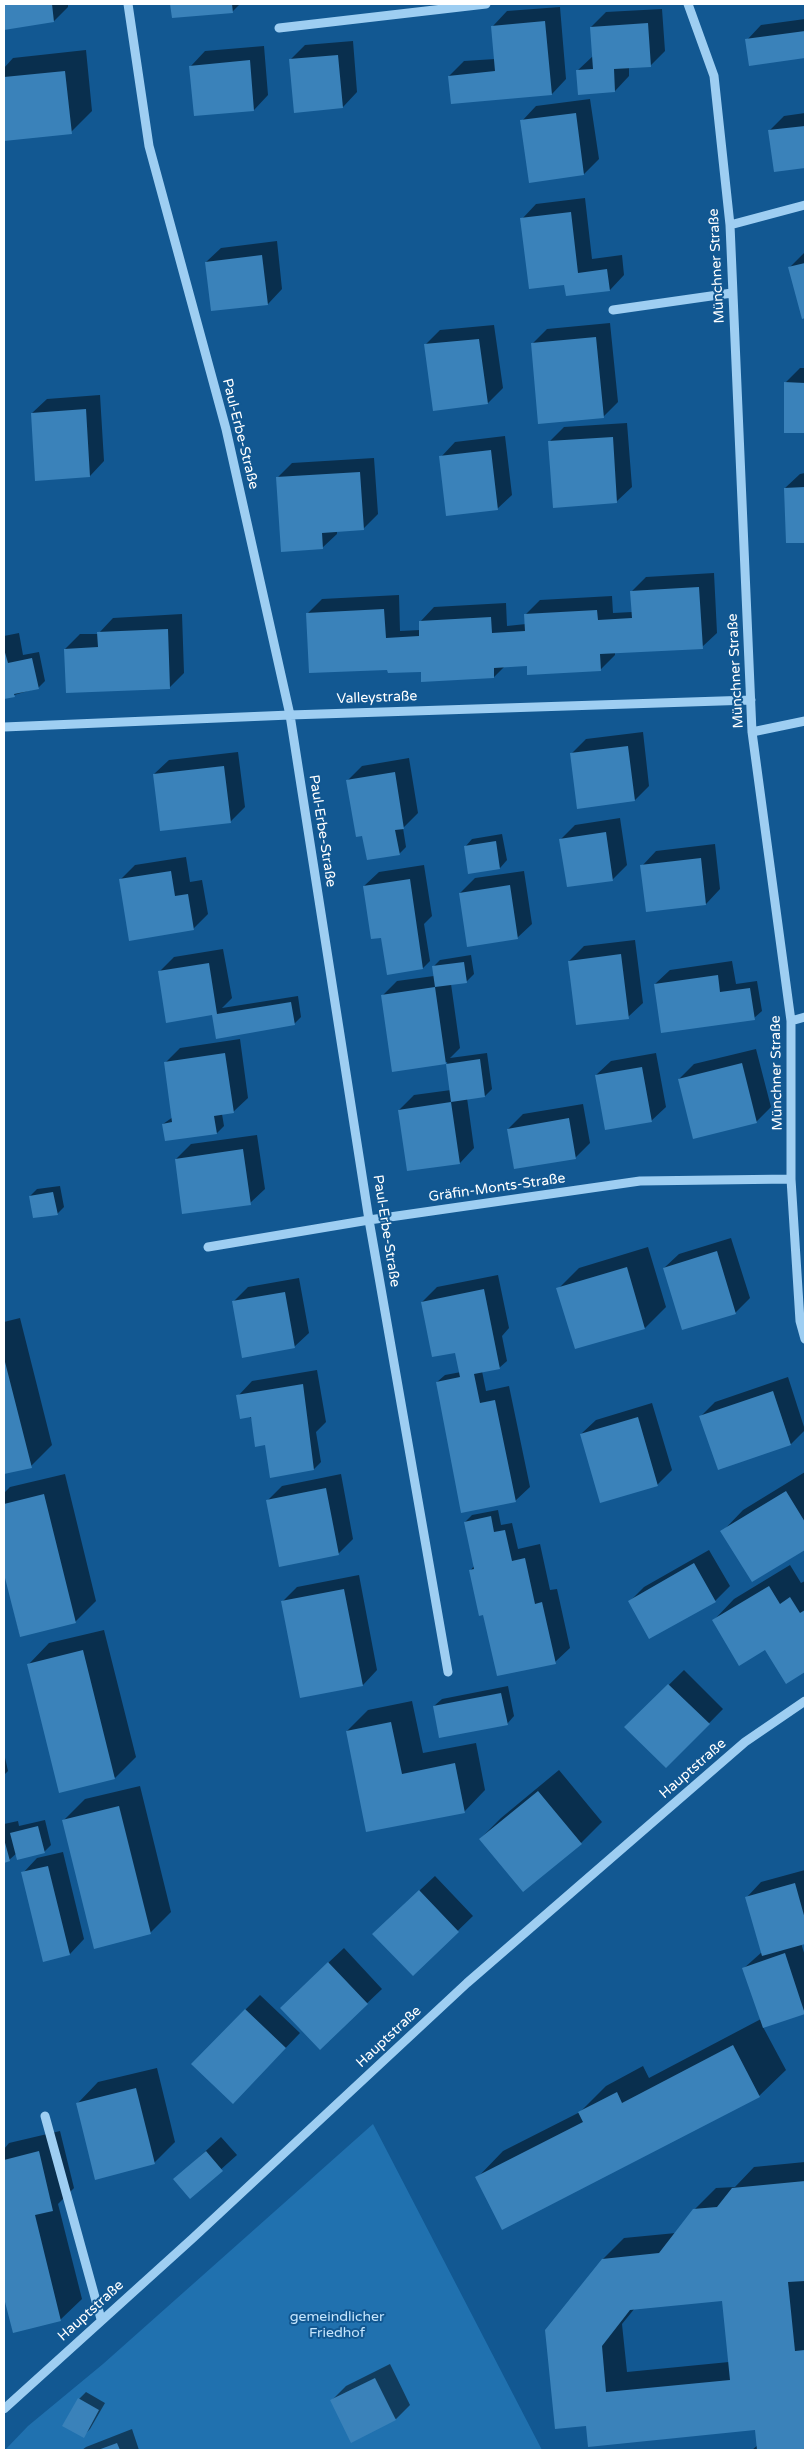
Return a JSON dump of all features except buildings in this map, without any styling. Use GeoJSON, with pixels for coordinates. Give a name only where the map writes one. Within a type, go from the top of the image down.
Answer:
{"type":"FeatureCollection","features":[{"type":"Feature","properties":{"kind":"street","name":"Paul-Erbe-Straße"},"geometry":{"type":"LineString","coordinates":[[128,4],[149,146],[226,429],[290,715],[369,1220],[448,1672]]}},
{"type":"Feature","properties":{"kind":"street"},"geometry":{"type":"LineString","coordinates":[[279,28],[486,4]]}},
{"type":"Feature","properties":{"kind":"street","name":"Münchner Straße"},"geometry":{"type":"LineString","coordinates":[[688,4],[714,76],[730,225],[752,732],[792,1021],[791,1179],[800,1320],[805,1339]]}},
{"type":"Feature","properties":{"kind":"street"},"geometry":{"type":"LineString","coordinates":[[730,225],[805,205]]}},
{"type":"Feature","properties":{"kind":"street"},"geometry":{"type":"LineString","coordinates":[[613,310],[732,293]]}},
{"type":"Feature","properties":{"kind":"street","name":"Valleystraße"},"geometry":{"type":"LineString","coordinates":[[4,727],[290,715],[751,700]]}},
{"type":"Feature","properties":{"kind":"street"},"geometry":{"type":"LineString","coordinates":[[752,732],[805,721]]}},
{"type":"Feature","properties":{"kind":"street"},"geometry":{"type":"LineString","coordinates":[[792,1021],[805,1017]]}},
{"type":"Feature","properties":{"kind":"street","name":"Gräfin-Monts-Straße"},"geometry":{"type":"LineString","coordinates":[[208,1247],[369,1220],[640,1181],[791,1179]]}},
{"type":"Feature","properties":{"kind":"street","name":"Hauptstraße"},"geometry":{"type":"LineString","coordinates":[[4,2409],[101,2319],[193,2238],[467,1983],[745,1742],[805,1700]]}},
{"type":"Feature","properties":{"kind":"street"},"geometry":{"type":"LineString","coordinates":[[45,2116],[101,2319]]}},
{"type":"Feature","properties":{"kind":"green space","name":"gemeindlicher Friedhof"},"geometry":{"type":"Polygon","coordinates":[[[373,2124],[542,2450],[5,2450],[28,2426],[103,2364],[373,2124]]]}}]}
